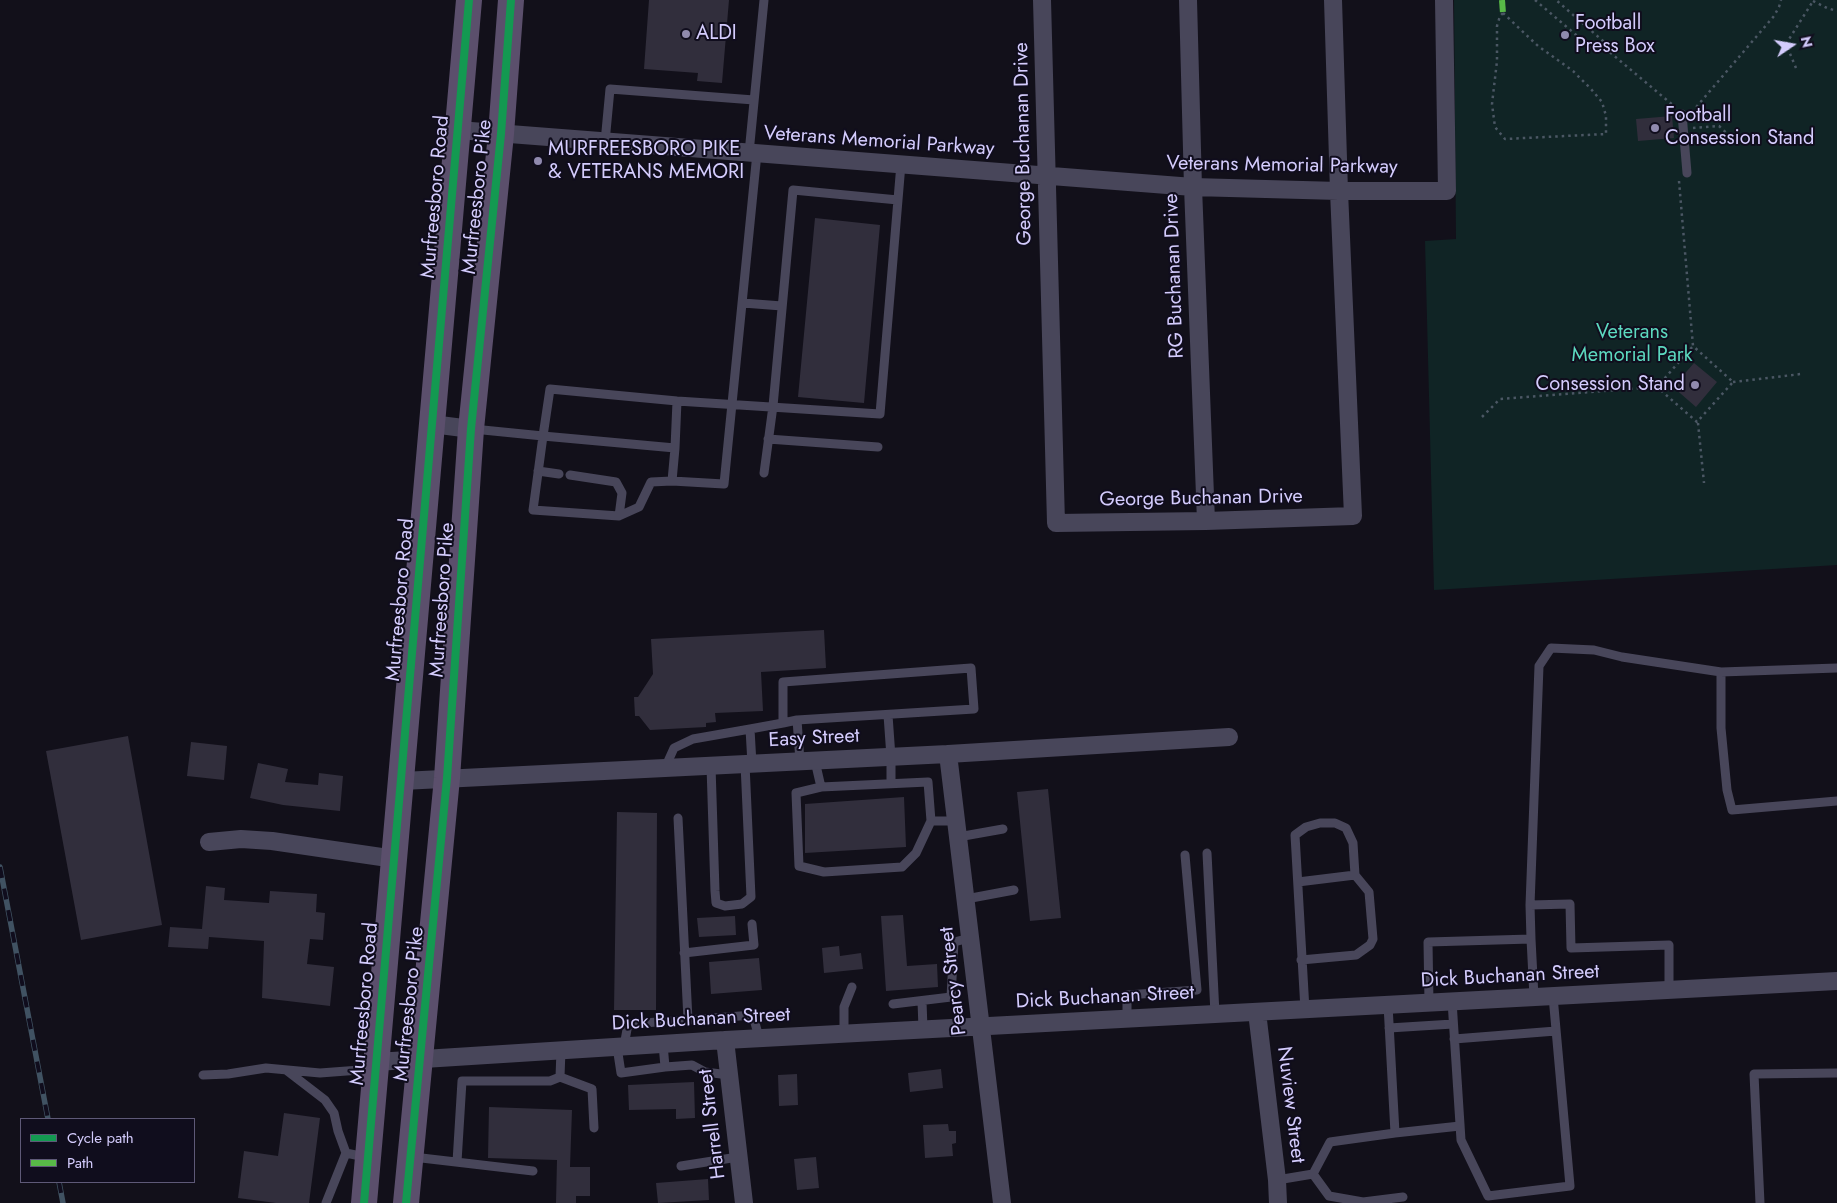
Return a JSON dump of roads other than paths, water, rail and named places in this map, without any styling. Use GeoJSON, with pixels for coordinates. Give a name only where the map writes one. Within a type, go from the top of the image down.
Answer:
{"type":"FeatureCollection","features":[{"type":"Feature","properties":{"kind":"main road","name":"Murfreesboro Road"},"geometry":{"type":"LineString","coordinates":[[364,1203],[357,1155],[376,1065],[469,0]]}},
{"type":"Feature","properties":{"kind":"main road","name":"Murfreesboro Pike"},"geometry":{"type":"LineString","coordinates":[[406,1203],[447,778],[471,429],[501,134],[511,0]]}},
{"type":"Feature","properties":{"kind":"street","name":"George Buchanan Drive"},"geometry":{"type":"LineString","coordinates":[[1042,0],[1056,523],[1206,521],[1353,516],[1333,0]]}},
{"type":"Feature","properties":{"kind":"street","name":"RG Buchanan Drive"},"geometry":{"type":"LineString","coordinates":[[1188,0],[1192,187],[1206,521]]}},
{"type":"Feature","properties":{"kind":"street","name":"Veterans Memorial Parkway"},"geometry":{"type":"LineString","coordinates":[[458,130],[1192,187],[1339,191],[1447,191],[1444,0]]}},
{"type":"Feature","properties":{"kind":"street"},"geometry":{"type":"LineString","coordinates":[[432,424],[471,429]]}},
{"type":"Feature","properties":{"kind":"street","name":"Easy Street"},"geometry":{"type":"LineString","coordinates":[[402,781],[948,754],[1229,737]]}},
{"type":"Feature","properties":{"kind":"street","name":"Pearcy Street"},"geometry":{"type":"LineString","coordinates":[[948,754],[1002,1203]]}},
{"type":"Feature","properties":{"kind":"street"},"geometry":{"type":"LineString","coordinates":[[209,842],[241,839],[272,841],[394,859]]}},
{"type":"Feature","properties":{"kind":"street","name":"Dick Buchanan Street"},"geometry":{"type":"LineString","coordinates":[[376,1065],[421,1059],[844,1033],[1837,981]]}},
{"type":"Feature","properties":{"kind":"street","name":"Nuview Street"},"geometry":{"type":"LineString","coordinates":[[1257,1012],[1278,1180],[1278,1203]]}},
{"type":"Feature","properties":{"kind":"street","name":"Harrell Street"},"geometry":{"type":"LineString","coordinates":[[725,1040],[744,1203]]}},
{"type":"Feature","properties":{"kind":"lane"},"geometry":{"type":"LineString","coordinates":[[764,0],[754,100],[753,153],[743,303],[733,404],[724,484],[672,481],[651,482],[639,507],[619,516],[533,510],[550,389],[677,401],[733,404],[773,406],[880,414],[901,164]]}},
{"type":"Feature","properties":{"kind":"lane"},"geometry":{"type":"LineString","coordinates":[[605,142],[610,90],[754,100]]}},
{"type":"Feature","properties":{"kind":"lane"},"geometry":{"type":"LineString","coordinates":[[1683,122],[1683,174]]}},
{"type":"Feature","properties":{"kind":"lane"},"geometry":{"type":"LineString","coordinates":[[764,473],[773,406],[793,190],[898,200]]}},
{"type":"Feature","properties":{"kind":"lane"},"geometry":{"type":"LineString","coordinates":[[743,303],[782,306]]}},
{"type":"Feature","properties":{"kind":"lane"},"geometry":{"type":"LineString","coordinates":[[672,481],[677,401]]}},
{"type":"Feature","properties":{"kind":"lane"},"geometry":{"type":"LineString","coordinates":[[471,429],[675,448]]}},
{"type":"Feature","properties":{"kind":"lane"},"geometry":{"type":"LineString","coordinates":[[768,439],[878,447]]}},
{"type":"Feature","properties":{"kind":"lane"},"geometry":{"type":"LineString","coordinates":[[538,470],[559,474]]}},
{"type":"Feature","properties":{"kind":"lane"},"geometry":{"type":"LineString","coordinates":[[570,475],[616,482],[622,493],[619,516]]}},
{"type":"Feature","properties":{"kind":"lane"},"geometry":{"type":"LineString","coordinates":[[1534,997],[1530,905],[1539,666],[1551,648],[1594,650],[1622,657],[1722,672],[1837,668]]}},
{"type":"Feature","properties":{"kind":"lane"},"geometry":{"type":"LineString","coordinates":[[665,768],[674,748],[693,739],[783,723],[797,720],[974,710],[971,668],[783,682],[783,723]]}},
{"type":"Feature","properties":{"kind":"lane"},"geometry":{"type":"LineString","coordinates":[[1722,672],[1721,728],[1727,790],[1732,810],[1837,801]]}},
{"type":"Feature","properties":{"kind":"lane"},"geometry":{"type":"LineString","coordinates":[[888,715],[891,783]]}},
{"type":"Feature","properties":{"kind":"lane"},"geometry":{"type":"LineString","coordinates":[[797,720],[807,761],[821,787]]}},
{"type":"Feature","properties":{"kind":"lane"},"geometry":{"type":"LineString","coordinates":[[711,766],[716,903],[725,906],[742,904],[751,897],[748,764],[750,729]]}},
{"type":"Feature","properties":{"kind":"lane"},"geometry":{"type":"LineString","coordinates":[[928,782],[931,821],[916,853],[902,868],[824,872],[798,866],[796,793],[821,787],[891,783],[928,782]]}},
{"type":"Feature","properties":{"kind":"lane"},"geometry":{"type":"LineString","coordinates":[[678,818],[688,1020]]}},
{"type":"Feature","properties":{"kind":"lane"},"geometry":{"type":"LineString","coordinates":[[931,821],[957,829],[1004,829]]}},
{"type":"Feature","properties":{"kind":"lane"},"geometry":{"type":"LineString","coordinates":[[1302,960],[1356,955],[1370,945],[1373,938],[1369,892],[1355,875],[1353,843],[1346,828],[1335,823],[1320,823],[1306,827],[1295,835],[1304,1010]]}},
{"type":"Feature","properties":{"kind":"lane"},"geometry":{"type":"LineString","coordinates":[[1207,853],[1215,1014]]}},
{"type":"Feature","properties":{"kind":"lane"},"geometry":{"type":"LineString","coordinates":[[1127,1018],[1127,994],[1197,990],[1185,855]]}},
{"type":"Feature","properties":{"kind":"lane"},"geometry":{"type":"LineString","coordinates":[[1298,882],[1355,875]]}},
{"type":"Feature","properties":{"kind":"lane"},"geometry":{"type":"LineString","coordinates":[[966,899],[1014,890]]}},
{"type":"Feature","properties":{"kind":"lane"},"geometry":{"type":"LineString","coordinates":[[1530,905],[1570,904],[1571,948],[1669,945],[1669,990]]}},
{"type":"Feature","properties":{"kind":"lane"},"geometry":{"type":"LineString","coordinates":[[684,953],[754,945],[752,924]]}},
{"type":"Feature","properties":{"kind":"lane"},"geometry":{"type":"LineString","coordinates":[[892,1004],[951,997],[954,942],[970,938]]}},
{"type":"Feature","properties":{"kind":"lane"},"geometry":{"type":"LineString","coordinates":[[1429,1003],[1428,942],[1530,939]]}},
{"type":"Feature","properties":{"kind":"lane"},"geometry":{"type":"LineString","coordinates":[[844,1033],[844,1007],[852,987]]}},
{"type":"Feature","properties":{"kind":"lane"},"geometry":{"type":"LineString","coordinates":[[1452,1001],[1461,1140],[1488,1196],[1570,1186],[1553,996]]}},
{"type":"Feature","properties":{"kind":"lane"},"geometry":{"type":"LineString","coordinates":[[922,1001],[922,1029]]}},
{"type":"Feature","properties":{"kind":"lane"},"geometry":{"type":"LineString","coordinates":[[1388,1005],[1394,1133]]}},
{"type":"Feature","properties":{"kind":"lane"},"geometry":{"type":"LineString","coordinates":[[729,1076],[705,1072],[692,1065],[621,1073],[620,1046],[628,1024],[753,1015],[759,1038]]}},
{"type":"Feature","properties":{"kind":"lane"},"geometry":{"type":"LineString","coordinates":[[1389,1028],[1453,1024]]}},
{"type":"Feature","properties":{"kind":"lane"},"geometry":{"type":"LineString","coordinates":[[1454,1039],[1556,1031]]}},
{"type":"Feature","properties":{"kind":"lane"},"geometry":{"type":"LineString","coordinates":[[664,1044],[665,1067]]}},
{"type":"Feature","properties":{"kind":"lane"},"geometry":{"type":"LineString","coordinates":[[560,1077],[561,1050]]}},
{"type":"Feature","properties":{"kind":"lane"},"geometry":{"type":"LineString","coordinates":[[203,1075],[228,1074],[266,1068],[320,1073],[376,1065]]}},
{"type":"Feature","properties":{"kind":"lane"},"geometry":{"type":"LineString","coordinates":[[286,1070],[325,1100],[334,1113],[338,1132],[357,1155],[326,1203]]}},
{"type":"Feature","properties":{"kind":"lane"},"geometry":{"type":"LineString","coordinates":[[1760,1203],[1754,1074],[1837,1073]]}},
{"type":"Feature","properties":{"kind":"lane"},"geometry":{"type":"LineString","coordinates":[[457,1162],[462,1081],[550,1081],[560,1077],[592,1089],[594,1128]]}},
{"type":"Feature","properties":{"kind":"lane"},"geometry":{"type":"LineString","coordinates":[[1314,1174],[1330,1142],[1460,1126]]}},
{"type":"Feature","properties":{"kind":"lane"},"geometry":{"type":"LineString","coordinates":[[681,1166],[738,1156]]}},
{"type":"Feature","properties":{"kind":"lane"},"geometry":{"type":"LineString","coordinates":[[410,1157],[533,1171]]}},
{"type":"Feature","properties":{"kind":"lane"},"geometry":{"type":"LineString","coordinates":[[1278,1180],[1314,1174]]}},
{"type":"Feature","properties":{"kind":"lane"},"geometry":{"type":"LineString","coordinates":[[1314,1174],[1329,1196],[1363,1202],[1403,1197]]}},
{"type":"Feature","properties":{"kind":"railway"},"geometry":{"type":"LineString","coordinates":[[0,867],[48,1118]]}},
{"type":"Feature","properties":{"kind":"railway"},"geometry":{"type":"LineString","coordinates":[[59,1183],[63,1203]]}},
{"type":"Feature","properties":{"kind":"place","name":"ALDI"},"geometry":{"type":"Point","coordinates":[686,34]}},
{"type":"Feature","properties":{"kind":"place","name":"Football Press Box"},"geometry":{"type":"Point","coordinates":[1565,35]}},
{"type":"Feature","properties":{"kind":"place","name":"Football Consession Stand"},"geometry":{"type":"Point","coordinates":[1655,128]}},
{"type":"Feature","properties":{"kind":"place","name":"MURFREESBORO PIKE & VETERANS MEMORI"},"geometry":{"type":"Point","coordinates":[538,161]}},
{"type":"Feature","properties":{"kind":"place","name":"Consession Stand"},"geometry":{"type":"Point","coordinates":[1695,385]}},
{"type":"Feature","properties":{"kind":"park label","name":"Veterans Memorial Park"},"geometry":{"type":"Point","coordinates":[1632,344]}}]}
